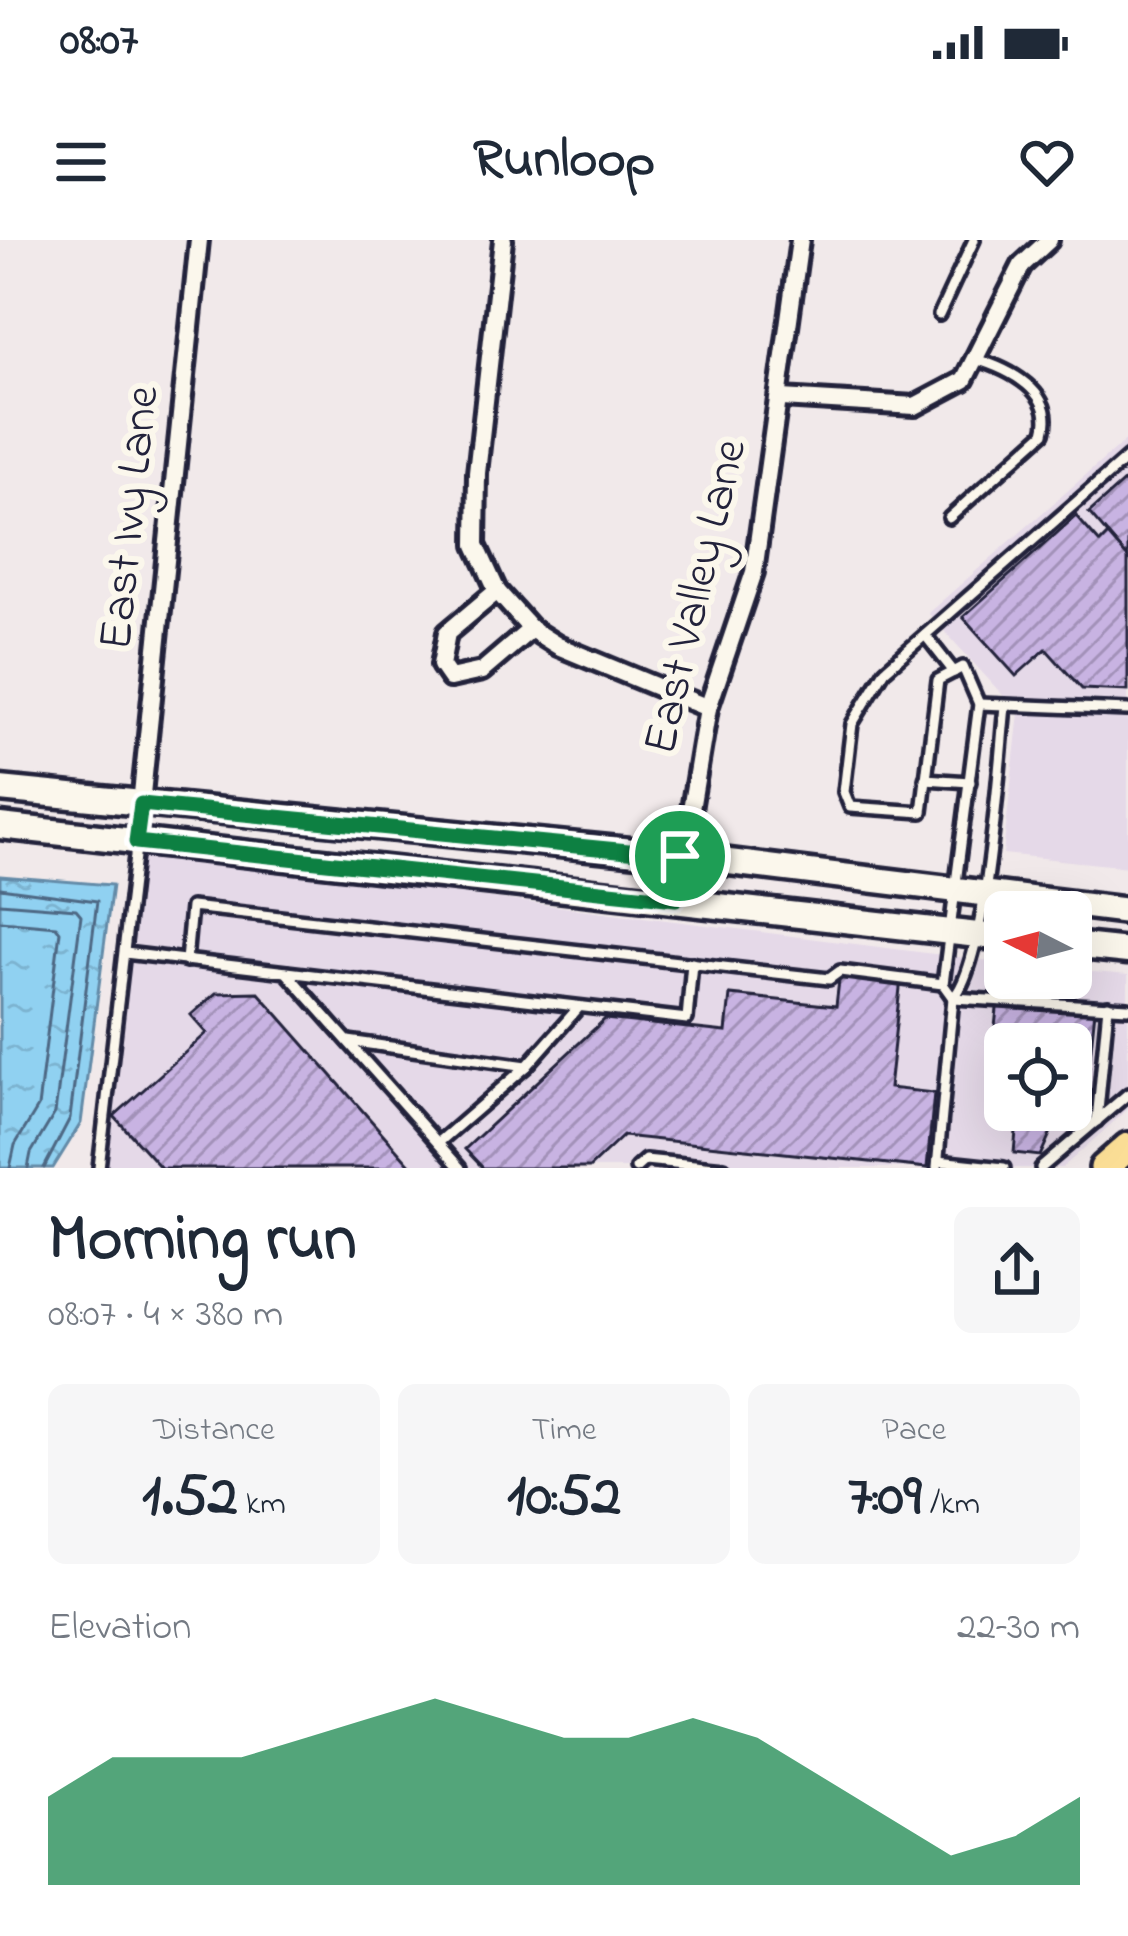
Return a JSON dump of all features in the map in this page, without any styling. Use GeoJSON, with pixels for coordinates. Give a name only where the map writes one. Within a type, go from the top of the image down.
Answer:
{"type":"FeatureCollection","features":[{"type":"Feature","properties":{"kind":"main road"},"geometry":{"type":"LineString","coordinates":[[0,789],[680,856],[1128,910]]}},
{"type":"Feature","properties":{"kind":"main road"},"geometry":{"type":"LineString","coordinates":[[0,826],[984,935]]}},
{"type":"Feature","properties":{"kind":"main road"},"geometry":{"type":"LineString","coordinates":[[1092,947],[1128,951]]}},
{"type":"Feature","properties":{"kind":"main road"},"geometry":{"type":"LineString","coordinates":[[1104,1168],[1128,1147]]}},
{"type":"Feature","properties":{"kind":"street","name":"East Ivy Lane"},"geometry":{"type":"LineString","coordinates":[[141,804],[199,240]]}},
{"type":"Feature","properties":{"kind":"street"},"geometry":{"type":"LineString","coordinates":[[503,240],[474,510],[476,545],[497,591],[531,629],[708,709]]}},
{"type":"Feature","properties":{"kind":"street","name":"East Valley Lane"},"geometry":{"type":"LineString","coordinates":[[676,899],[708,709],[754,572],[782,398],[800,240]]}},
{"type":"Feature","properties":{"kind":"street"},"geometry":{"type":"LineString","coordinates":[[782,398],[915,406],[964,380],[1022,265],[1049,240]]}},
{"type":"Feature","properties":{"kind":"street"},"geometry":{"type":"LineString","coordinates":[[497,591],[447,633],[441,665],[450,677],[482,671],[531,629]]}},
{"type":"Feature","properties":{"kind":"lane"},"geometry":{"type":"LineString","coordinates":[[939,315],[974,240]]}},
{"type":"Feature","properties":{"kind":"lane"},"geometry":{"type":"LineString","coordinates":[[949,518],[1044,434],[1048,419],[1044,404],[1021,379],[975,359]]}},
{"type":"Feature","properties":{"kind":"lane"},"geometry":{"type":"LineString","coordinates":[[943,984],[965,933],[970,782],[979,704],[963,667],[938,680],[922,812],[850,807],[844,792],[852,724],[885,670],[1128,457]]}},
{"type":"Feature","properties":{"kind":"lane"},"geometry":{"type":"LineString","coordinates":[[925,635],[954,672]]}},
{"type":"Feature","properties":{"kind":"lane"},"geometry":{"type":"LineString","coordinates":[[979,704],[1128,710]]}},
{"type":"Feature","properties":{"kind":"lane"},"geometry":{"type":"LineString","coordinates":[[1004,1168],[937,1165],[953,998],[965,985],[969,894],[1005,706]]}},
{"type":"Feature","properties":{"kind":"lane"},"geometry":{"type":"LineString","coordinates":[[925,779],[970,782]]}},
{"type":"Feature","properties":{"kind":"lane"},"geometry":{"type":"LineString","coordinates":[[99,1168],[141,804]]}},
{"type":"Feature","properties":{"kind":"lane"},"geometry":{"type":"LineString","coordinates":[[185,961],[191,907],[829,979],[840,971],[943,984],[953,998]]}},
{"type":"Feature","properties":{"kind":"lane"},"geometry":{"type":"LineString","coordinates":[[125,953],[687,1019],[692,963]]}},
{"type":"Feature","properties":{"kind":"lane"},"geometry":{"type":"LineString","coordinates":[[286,973],[460,1168]]}},
{"type":"Feature","properties":{"kind":"lane"},"geometry":{"type":"LineString","coordinates":[[953,998],[1128,1008]]}},
{"type":"Feature","properties":{"kind":"lane"},"geometry":{"type":"LineString","coordinates":[[1096,1121],[1108,1006]]}},
{"type":"Feature","properties":{"kind":"lane"},"geometry":{"type":"LineString","coordinates":[[438,1143],[527,1066],[579,1007]]}},
{"type":"Feature","properties":{"kind":"lane"},"geometry":{"type":"LineString","coordinates":[[347,1041],[527,1066]]}},
{"type":"Feature","properties":{"kind":"lane"},"geometry":{"type":"LineString","coordinates":[[1041,1168],[1128,1094]]}},
{"type":"Feature","properties":{"kind":"lane"},"geometry":{"type":"LineString","coordinates":[[636,1168],[645,1160],[724,1168]]}},
{"type":"Feature","properties":{"kind":"shaded area"},"geometry":{"type":"Polygon","coordinates":[[[1128,438],[1128,867],[1003,854],[1019,713],[928,613],[1128,438]]]}},
{"type":"Feature","properties":{"kind":"shaded area"},"geometry":{"type":"Polygon","coordinates":[[[139,853],[984,960],[984,999],[1092,999],[1092,972],[1128,975],[1128,1109],[1062,1168],[102,1168],[139,853]]]}},
{"type":"Feature","properties":{"kind":"water"},"geometry":{"type":"Polygon","coordinates":[[[0,876],[112,885],[81,1123],[53,1168],[0,1168],[0,876]]]}},
{"type":"Feature","properties":{"kind":"building"},"geometry":{"type":"Polygon","coordinates":[[[1128,478],[1128,558],[1089,513],[1128,478]]]}},
{"type":"Feature","properties":{"kind":"building"},"geometry":{"type":"Polygon","coordinates":[[[1076,516],[1100,543],[1108,535],[1128,558],[1128,691],[1082,689],[1046,649],[1016,676],[963,617],[1076,516]]]}},
{"type":"Feature","properties":{"kind":"building"},"geometry":{"type":"Polygon","coordinates":[[[840,972],[901,979],[889,1088],[934,1093],[927,1168],[623,1136],[589,1168],[483,1168],[465,1149],[605,1019],[726,1032],[730,995],[836,1006],[840,972]]]}},
{"type":"Feature","properties":{"kind":"building"},"geometry":{"type":"Polygon","coordinates":[[[258,992],[413,1168],[161,1168],[114,1116],[207,1033],[191,1015],[216,993],[258,992]]]}},
{"type":"Feature","properties":{"kind":"building"},"geometry":{"type":"Polygon","coordinates":[[[998,1000],[1095,1010],[1092,1038],[1092,1023],[995,1023],[998,1000]]]}},
{"type":"Feature","properties":{"kind":"building"},"geometry":{"type":"Polygon","coordinates":[[[1016,1131],[1051,1131],[1040,1156],[1014,1153],[1016,1131]]]}},
{"type":"Feature","properties":{"kind":"route"},"geometry":{"type":"LineString","coordinates":[[141,804],[680,856],[676,899],[136,842],[141,804]]}}]}
